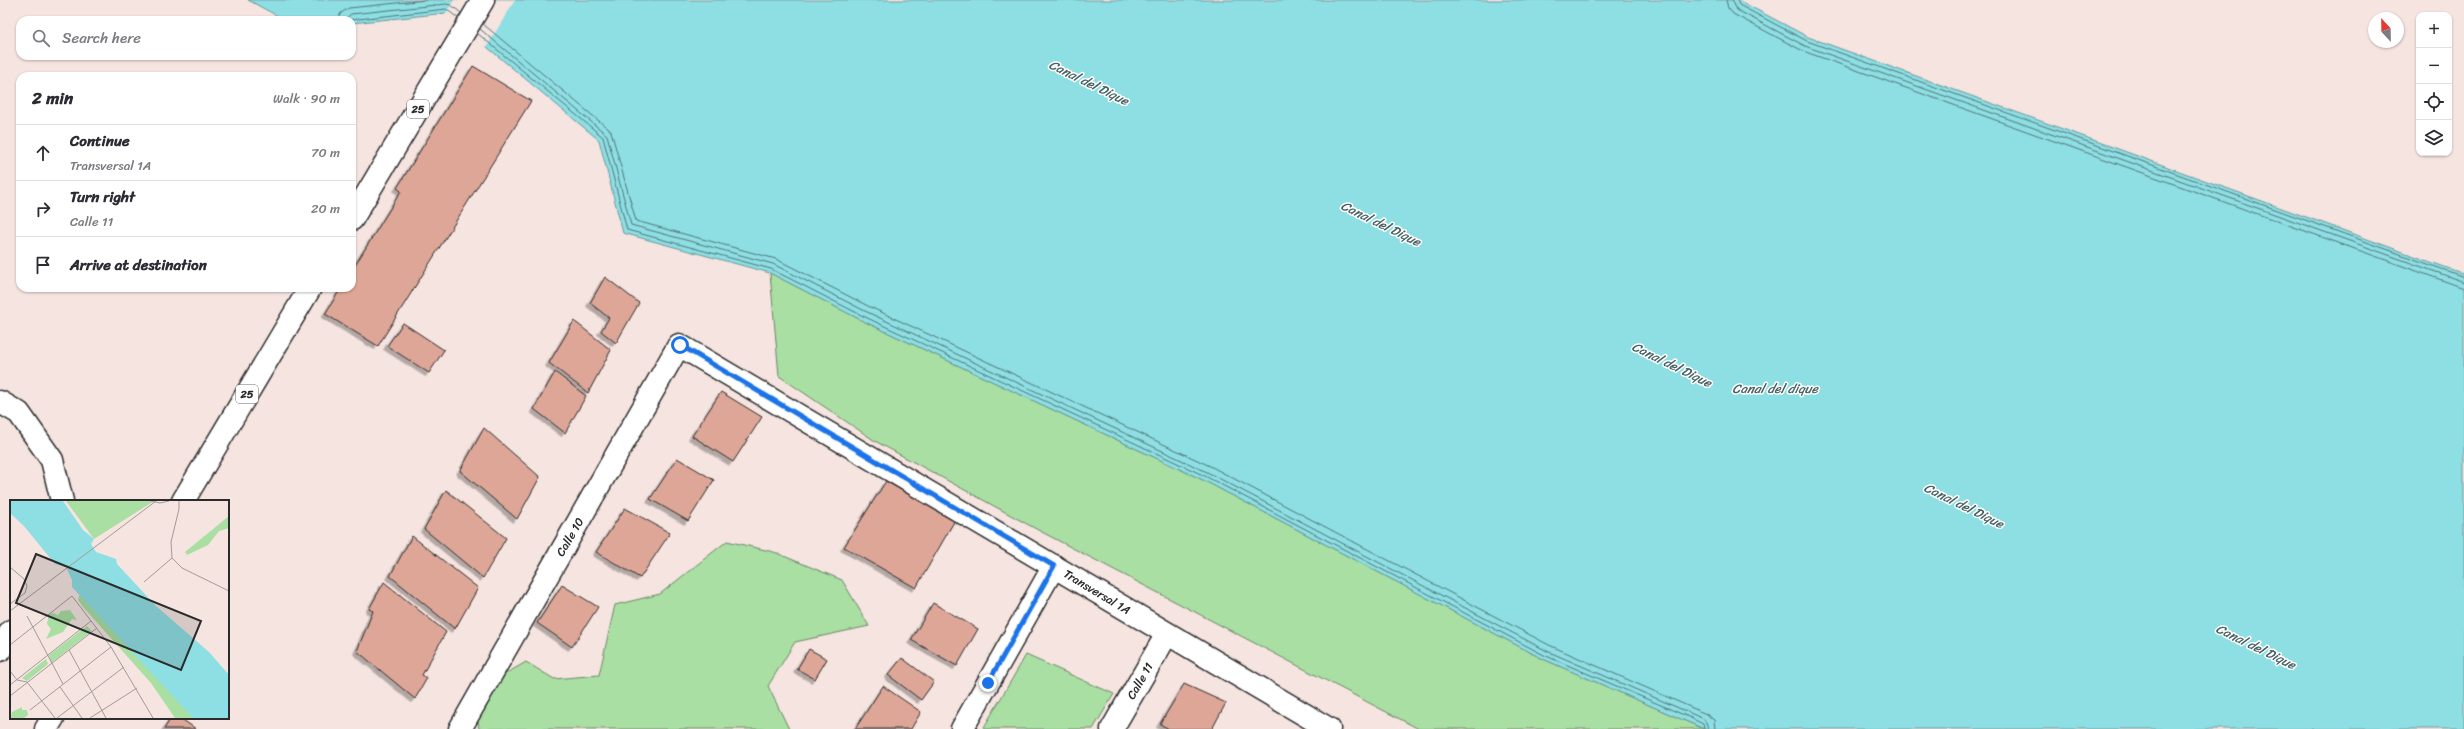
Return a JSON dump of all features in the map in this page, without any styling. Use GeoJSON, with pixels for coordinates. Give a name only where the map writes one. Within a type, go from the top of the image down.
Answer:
{"type":"FeatureCollection","features":[{"type":"Feature","properties":{"kind":"main road","name":"25"},"geometry":{"type":"LineString","coordinates":[[356,212],[483,0]]}},
{"type":"Feature","properties":{"kind":"main road","name":"25"},"geometry":{"type":"LineString","coordinates":[[184,500],[308,292]]}},
{"type":"Feature","properties":{"kind":"main road","name":"Transversal 1A"},"geometry":{"type":"LineString","coordinates":[[680,345],[1329,729]]}},
{"type":"Feature","properties":{"kind":"main road","name":"Calle 10"},"geometry":{"type":"LineString","coordinates":[[460,729],[680,345]]}},
{"type":"Feature","properties":{"kind":"main road"},"geometry":{"type":"LineString","coordinates":[[0,402],[19,413],[52,460],[62,500]]}},
{"type":"Feature","properties":{"kind":"main road"},"geometry":{"type":"LineString","coordinates":[[962,729],[1054,566]]}},
{"type":"Feature","properties":{"kind":"main road"},"geometry":{"type":"LineString","coordinates":[[0,650],[10,633]]}},
{"type":"Feature","properties":{"kind":"main road","name":"Calle 11"},"geometry":{"type":"LineString","coordinates":[[1112,729],[1168,634]]}},
{"type":"Feature","properties":{"kind":"main road"},"geometry":{"type":"LineString","coordinates":[[46,729],[52,719]]}},
{"type":"Feature","properties":{"kind":"green space"},"geometry":{"type":"Polygon","coordinates":[[[770,273],[861,320],[1203,480],[1543,659],[1704,729],[1419,729],[1038,530],[875,441],[779,376],[770,273]]]}},
{"type":"Feature","properties":{"kind":"green space"},"geometry":{"type":"Polygon","coordinates":[[[727,541],[774,552],[842,580],[869,626],[795,642],[768,686],[789,729],[479,729],[476,703],[500,677],[526,662],[554,679],[599,675],[615,605],[660,594],[727,541]]]}},
{"type":"Feature","properties":{"kind":"green space"},"geometry":{"type":"Polygon","coordinates":[[[1026,655],[1114,694],[1093,729],[983,729],[1026,655]]]}},
{"type":"Feature","properties":{"kind":"water","name":"Canal del dique"},"geometry":{"type":"Polygon","coordinates":[[[248,0],[1738,0],[1808,37],[2464,274],[2464,729],[1704,729],[1543,659],[1203,480],[861,320],[770,273],[623,233],[599,140],[446,13],[356,23],[356,16],[278,16],[248,0]]]}},
{"type":"Feature","properties":{"kind":"pier"},"geometry":{"type":"Polygon","coordinates":[[[454,0],[515,0],[486,48],[445,15],[454,0]]]}},
{"type":"Feature","properties":{"kind":"building"},"geometry":{"type":"Polygon","coordinates":[[[473,66],[531,101],[378,346],[325,314],[339,292],[356,292],[356,264],[401,191],[397,188],[473,66]]]}},
{"type":"Feature","properties":{"kind":"building"},"geometry":{"type":"Polygon","coordinates":[[[605,277],[639,303],[616,343],[601,331],[609,318],[590,303],[605,277]]]}},
{"type":"Feature","properties":{"kind":"building"},"geometry":{"type":"Polygon","coordinates":[[[574,321],[611,350],[588,393],[549,363],[574,321]]]}},
{"type":"Feature","properties":{"kind":"building"},"geometry":{"type":"Polygon","coordinates":[[[403,323],[444,350],[429,373],[387,346],[403,323]]]}},
{"type":"Feature","properties":{"kind":"building"},"geometry":{"type":"Polygon","coordinates":[[[555,372],[586,396],[565,433],[534,409],[555,372]]]}},
{"type":"Feature","properties":{"kind":"building"},"geometry":{"type":"Polygon","coordinates":[[[721,392],[762,417],[733,462],[692,436],[721,392]]]}},
{"type":"Feature","properties":{"kind":"building"},"geometry":{"type":"Polygon","coordinates":[[[484,428],[540,477],[517,519],[460,471],[484,428]]]}},
{"type":"Feature","properties":{"kind":"building"},"geometry":{"type":"Polygon","coordinates":[[[677,458],[714,480],[688,521],[650,499],[677,458]]]}},
{"type":"Feature","properties":{"kind":"building"},"geometry":{"type":"Polygon","coordinates":[[[886,481],[955,520],[916,588],[844,547],[886,481]]]}},
{"type":"Feature","properties":{"kind":"building"},"geometry":{"type":"Polygon","coordinates":[[[446,490],[506,538],[483,578],[424,529],[446,490]]]}},
{"type":"Feature","properties":{"kind":"building"},"geometry":{"type":"Polygon","coordinates":[[[625,508],[670,533],[640,578],[596,552],[625,508]]]}},
{"type":"Feature","properties":{"kind":"building"},"geometry":{"type":"Polygon","coordinates":[[[412,536],[478,588],[455,629],[390,576],[412,536]]]}},
{"type":"Feature","properties":{"kind":"building"},"geometry":{"type":"Polygon","coordinates":[[[384,582],[446,632],[422,675],[427,678],[415,699],[357,651],[373,611],[369,609],[384,582]]]}},
{"type":"Feature","properties":{"kind":"building"},"geometry":{"type":"Polygon","coordinates":[[[562,585],[598,607],[572,647],[537,623],[562,585]]]}},
{"type":"Feature","properties":{"kind":"building"},"geometry":{"type":"Polygon","coordinates":[[[933,603],[978,629],[957,666],[911,640],[933,603]]]}},
{"type":"Feature","properties":{"kind":"building"},"geometry":{"type":"Polygon","coordinates":[[[809,649],[827,659],[815,679],[797,669],[809,649]]]}},
{"type":"Feature","properties":{"kind":"building"},"geometry":{"type":"Polygon","coordinates":[[[902,658],[934,682],[921,700],[888,675],[902,658]]]}},
{"type":"Feature","properties":{"kind":"building"},"geometry":{"type":"Polygon","coordinates":[[[1184,684],[1226,703],[1212,729],[1169,729],[1160,724],[1184,684]]]}},
{"type":"Feature","properties":{"kind":"building"},"geometry":{"type":"Polygon","coordinates":[[[883,686],[921,712],[911,729],[855,729],[883,686]]]}},
{"type":"Feature","properties":{"kind":"building"},"geometry":{"type":"Polygon","coordinates":[[[170,719],[181,719],[196,729],[164,729],[170,719]]]}},
{"type":"Feature","properties":{"kind":"route"},"geometry":{"type":"LineString","coordinates":[[680,345],[1054,566],[988,683]]}},
{"type":"Feature","properties":{"kind":"water label","name":"Canal del Dique"},"geometry":{"type":"Point","coordinates":[1089,82]}},
{"type":"Feature","properties":{"kind":"water label","name":"Canal del Dique"},"geometry":{"type":"Point","coordinates":[1381,223]}},
{"type":"Feature","properties":{"kind":"water label","name":"Canal del Dique"},"geometry":{"type":"Point","coordinates":[1672,364]}},
{"type":"Feature","properties":{"kind":"water label","name":"Canal del Dique"},"geometry":{"type":"Point","coordinates":[1964,505]}},
{"type":"Feature","properties":{"kind":"water label","name":"Canal del Dique"},"geometry":{"type":"Point","coordinates":[2256,646]}}]}
